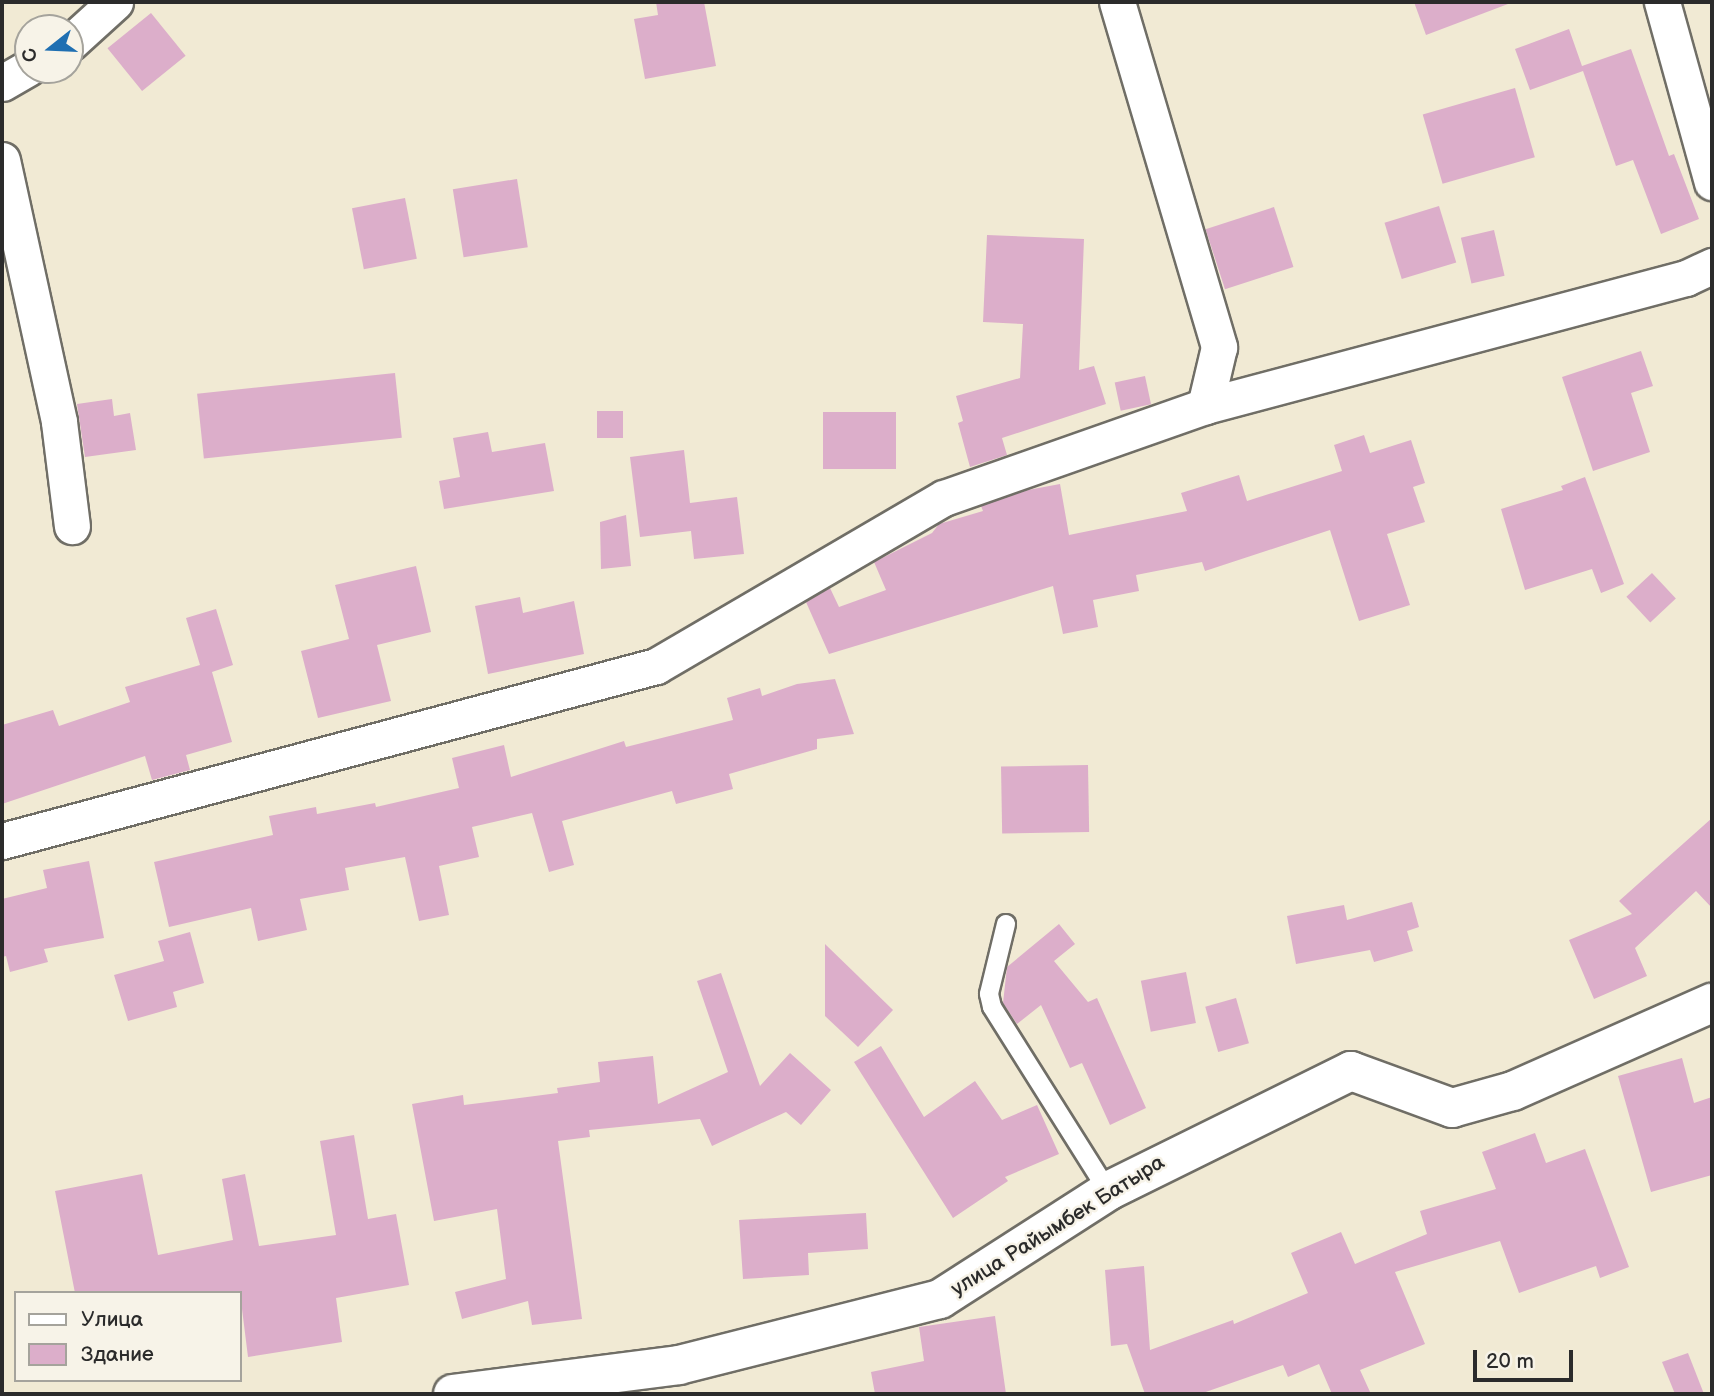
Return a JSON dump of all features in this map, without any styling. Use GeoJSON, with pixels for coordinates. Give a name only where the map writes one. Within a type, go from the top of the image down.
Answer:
{"type":"FeatureCollection","features":[{"type":"Feature","properties":{"kind":"street"},"geometry":{"type":"LineString","coordinates":[[84,30],[115,2]]}},
{"type":"Feature","properties":{"kind":"street"},"geometry":{"type":"LineString","coordinates":[[1117,2],[1219,347],[1205,406]]}},
{"type":"Feature","properties":{"kind":"street"},"geometry":{"type":"LineString","coordinates":[[1662,2],[1712,182]]}},
{"type":"Feature","properties":{"kind":"street"},"geometry":{"type":"LineString","coordinates":[[2,160],[59,422],[72,526]]}},
{"type":"Feature","properties":{"kind":"street"},"geometry":{"type":"LineString","coordinates":[[2,841],[656,666],[944,498],[1205,406],[1673,282],[1712,266]]}},
{"type":"Feature","properties":{"kind":"street","name":"улица Райымбек Батыра"},"geometry":{"type":"LineString","coordinates":[[453,1394],[680,1365],[940,1299],[1108,1191],[1351,1071],[1452,1108],[1513,1091],[1712,1003]]}},
{"type":"Feature","properties":{"kind":"lane"},"geometry":{"type":"LineString","coordinates":[[1006,924],[989,994],[992,1007],[1108,1191]]}},
{"type":"Feature","properties":{"kind":"building"},"geometry":{"type":"Polygon","coordinates":[[[656,2],[704,2],[716,66],[645,79],[634,19],[658,15],[656,2]]]}},
{"type":"Feature","properties":{"kind":"building"},"geometry":{"type":"Polygon","coordinates":[[[1414,2],[1507,2],[1508,4],[1426,35],[1414,2]]]}},
{"type":"Feature","properties":{"kind":"building"},"geometry":{"type":"Polygon","coordinates":[[[151,13],[186,56],[142,91],[107,48],[151,13]]]}},
{"type":"Feature","properties":{"kind":"building"},"geometry":{"type":"Polygon","coordinates":[[[1569,29],[1582,66],[1631,49],[1669,156],[1674,154],[1699,219],[1661,234],[1633,160],[1616,166],[1583,71],[1530,90],[1515,49],[1569,29]]]}},
{"type":"Feature","properties":{"kind":"building"},"geometry":{"type":"Polygon","coordinates":[[[1515,88],[1535,157],[1443,184],[1423,114],[1515,88]]]}},
{"type":"Feature","properties":{"kind":"building"},"geometry":{"type":"Polygon","coordinates":[[[517,179],[528,247],[464,257],[453,189],[517,179]]]}},
{"type":"Feature","properties":{"kind":"building"},"geometry":{"type":"Polygon","coordinates":[[[405,198],[417,259],[364,269],[352,208],[405,198]]]}},
{"type":"Feature","properties":{"kind":"building"},"geometry":{"type":"Polygon","coordinates":[[[1439,206],[1456,262],[1402,279],[1384,223],[1439,206]]]}},
{"type":"Feature","properties":{"kind":"building"},"geometry":{"type":"Polygon","coordinates":[[[1274,207],[1293,267],[1225,289],[1206,229],[1274,207]]]}},
{"type":"Feature","properties":{"kind":"building"},"geometry":{"type":"Polygon","coordinates":[[[1494,230],[1505,276],[1471,283],[1461,238],[1494,230]]]}},
{"type":"Feature","properties":{"kind":"building"},"geometry":{"type":"Polygon","coordinates":[[[987,235],[1084,239],[1079,370],[1094,366],[1106,404],[1002,438],[1007,455],[970,467],[958,423],[963,421],[956,396],[1020,378],[1023,324],[983,322],[987,235]]]}},
{"type":"Feature","properties":{"kind":"building"},"geometry":{"type":"Polygon","coordinates":[[[1641,351],[1653,386],[1631,393],[1650,452],[1593,471],[1562,377],[1641,351]]]}},
{"type":"Feature","properties":{"kind":"building"},"geometry":{"type":"Polygon","coordinates":[[[395,373],[402,438],[204,458],[197,394],[395,373]]]}},
{"type":"Feature","properties":{"kind":"building"},"geometry":{"type":"Polygon","coordinates":[[[1145,376],[1151,404],[1121,411],[1115,382],[1145,376]]]}},
{"type":"Feature","properties":{"kind":"building"},"geometry":{"type":"Polygon","coordinates":[[[112,399],[114,416],[130,413],[136,450],[85,457],[77,404],[112,399]]]}},
{"type":"Feature","properties":{"kind":"building"},"geometry":{"type":"Polygon","coordinates":[[[597,411],[623,411],[623,438],[597,438],[597,411]]]}},
{"type":"Feature","properties":{"kind":"building"},"geometry":{"type":"Polygon","coordinates":[[[823,412],[896,412],[896,469],[823,469],[823,412]]]}},
{"type":"Feature","properties":{"kind":"building"},"geometry":{"type":"Polygon","coordinates":[[[488,432],[492,452],[545,443],[554,491],[444,509],[439,481],[460,477],[453,438],[488,432]]]}},
{"type":"Feature","properties":{"kind":"building"},"geometry":{"type":"Polygon","coordinates":[[[1364,435],[1370,453],[1411,440],[1425,483],[1413,487],[1425,522],[1387,534],[1410,605],[1359,621],[1330,530],[1205,571],[1202,562],[1136,575],[1139,591],[1093,600],[1098,627],[1063,634],[1053,586],[829,654],[806,602],[830,588],[839,607],[886,590],[874,562],[932,533],[939,524],[983,511],[981,506],[1028,490],[1060,484],[1069,535],[1187,511],[1181,493],[1239,475],[1247,501],[1342,471],[1334,445],[1364,435]]]}},
{"type":"Feature","properties":{"kind":"building"},"geometry":{"type":"Polygon","coordinates":[[[684,450],[690,503],[737,497],[744,554],[694,559],[691,531],[640,537],[630,457],[684,450]]]}},
{"type":"Feature","properties":{"kind":"building"},"geometry":{"type":"Polygon","coordinates":[[[1585,477],[1624,584],[1601,593],[1592,569],[1525,590],[1501,509],[1563,490],[1561,486],[1585,477]]]}},
{"type":"Feature","properties":{"kind":"building"},"geometry":{"type":"Polygon","coordinates":[[[626,515],[631,566],[601,569],[600,522],[626,515]]]}},
{"type":"Feature","properties":{"kind":"building"},"geometry":{"type":"Polygon","coordinates":[[[416,566],[431,632],[377,645],[391,701],[318,718],[301,651],[349,639],[335,585],[416,566]]]}},
{"type":"Feature","properties":{"kind":"building"},"geometry":{"type":"Polygon","coordinates":[[[1652,573],[1676,599],[1650,622],[1626,597],[1652,573]]]}},
{"type":"Feature","properties":{"kind":"building"},"geometry":{"type":"Polygon","coordinates":[[[520,597],[523,613],[574,601],[584,654],[488,674],[475,606],[520,597]]]}},
{"type":"Feature","properties":{"kind":"building"},"geometry":{"type":"Polygon","coordinates":[[[216,609],[233,665],[212,672],[232,742],[186,755],[190,770],[152,780],[145,756],[2,804],[2,725],[53,710],[59,726],[130,702],[125,687],[200,665],[186,618],[216,609]]]}},
{"type":"Feature","properties":{"kind":"building"},"geometry":{"type":"Polygon","coordinates":[[[835,679],[854,734],[817,739],[817,749],[729,774],[733,789],[676,804],[672,791],[562,821],[574,865],[549,872],[532,813],[472,827],[479,857],[439,866],[449,915],[419,921],[405,857],[345,868],[349,890],[300,899],[307,930],[258,941],[251,908],[169,927],[154,862],[273,835],[269,816],[316,807],[317,814],[375,803],[376,807],[459,788],[452,758],[504,745],[511,777],[624,741],[626,747],[733,720],[727,698],[760,688],[762,696],[797,684],[835,679]]]}},
{"type":"Feature","properties":{"kind":"building"},"geometry":{"type":"Polygon","coordinates":[[[1088,765],[1089,832],[1002,834],[1001,767],[1088,765]]]}},
{"type":"Feature","properties":{"kind":"building"},"geometry":{"type":"Polygon","coordinates":[[[1712,818],[1712,908],[1696,891],[1635,948],[1647,976],[1594,999],[1569,940],[1632,914],[1619,901],[1712,818]]]}},
{"type":"Feature","properties":{"kind":"building"},"geometry":{"type":"Polygon","coordinates":[[[89,861],[104,938],[44,949],[48,962],[10,972],[6,956],[2,957],[2,899],[47,888],[43,870],[89,861]]]}},
{"type":"Feature","properties":{"kind":"building"},"geometry":{"type":"Polygon","coordinates":[[[1412,902],[1419,927],[1407,931],[1413,951],[1374,962],[1370,950],[1296,964],[1287,916],[1344,905],[1347,920],[1412,902]]]}},
{"type":"Feature","properties":{"kind":"building"},"geometry":{"type":"Polygon","coordinates":[[[1059,924],[1075,944],[1054,961],[1088,1002],[1097,998],[1146,1108],[1110,1125],[1082,1063],[1070,1068],[1041,1005],[1017,1024],[1003,1003],[1007,967],[1059,924]]]}},
{"type":"Feature","properties":{"kind":"building"},"geometry":{"type":"Polygon","coordinates":[[[190,932],[204,983],[173,992],[177,1007],[128,1021],[114,975],[164,961],[158,941],[190,932]]]}},
{"type":"Feature","properties":{"kind":"building"},"geometry":{"type":"Polygon","coordinates":[[[825,944],[893,1010],[858,1047],[825,1016],[825,944]]]}},
{"type":"Feature","properties":{"kind":"building"},"geometry":{"type":"Polygon","coordinates":[[[1186,972],[1196,1023],[1151,1032],[1141,981],[1186,972]]]}},
{"type":"Feature","properties":{"kind":"building"},"geometry":{"type":"Polygon","coordinates":[[[721,973],[760,1086],[790,1053],[831,1090],[801,1125],[786,1112],[712,1146],[700,1119],[589,1130],[590,1137],[558,1141],[582,1319],[532,1325],[528,1301],[462,1319],[455,1292],[506,1279],[497,1209],[434,1221],[412,1104],[463,1095],[464,1105],[558,1093],[557,1088],[600,1082],[598,1062],[653,1056],[658,1104],[728,1072],[697,981],[721,973]]]}},
{"type":"Feature","properties":{"kind":"building"},"geometry":{"type":"Polygon","coordinates":[[[1236,998],[1249,1043],[1218,1052],[1205,1007],[1236,998]]]}},
{"type":"Feature","properties":{"kind":"building"},"geometry":{"type":"Polygon","coordinates":[[[881,1046],[924,1117],[975,1081],[1002,1120],[1037,1105],[1059,1154],[1005,1177],[1008,1181],[953,1218],[854,1062],[881,1046]]]}},
{"type":"Feature","properties":{"kind":"building"},"geometry":{"type":"Polygon","coordinates":[[[1682,1058],[1694,1103],[1712,1097],[1712,1175],[1651,1192],[1618,1076],[1682,1058]]]}},
{"type":"Feature","properties":{"kind":"building"},"geometry":{"type":"Polygon","coordinates":[[[1535,1133],[1546,1163],[1585,1149],[1629,1267],[1600,1278],[1596,1266],[1519,1293],[1500,1241],[1395,1272],[1425,1344],[1360,1370],[1371,1394],[1332,1394],[1319,1364],[1288,1377],[1283,1365],[1200,1394],[1145,1394],[1127,1344],[1111,1346],[1105,1270],[1144,1266],[1150,1350],[1233,1320],[1234,1324],[1308,1293],[1291,1253],[1341,1232],[1355,1264],[1427,1234],[1420,1211],[1496,1189],[1482,1152],[1535,1133]]]}},
{"type":"Feature","properties":{"kind":"building"},"geometry":{"type":"Polygon","coordinates":[[[354,1135],[368,1219],[396,1214],[409,1285],[336,1298],[342,1342],[248,1357],[242,1291],[75,1291],[55,1191],[142,1174],[158,1255],[233,1240],[222,1179],[245,1174],[259,1246],[336,1235],[320,1141],[354,1135]]]}},
{"type":"Feature","properties":{"kind":"building"},"geometry":{"type":"Polygon","coordinates":[[[866,1213],[868,1249],[808,1253],[809,1275],[743,1279],[739,1220],[866,1213]]]}},
{"type":"Feature","properties":{"kind":"building"},"geometry":{"type":"Polygon","coordinates":[[[995,1316],[1006,1394],[875,1394],[871,1372],[924,1361],[919,1327],[995,1316]]]}},
{"type":"Feature","properties":{"kind":"building"},"geometry":{"type":"Polygon","coordinates":[[[1688,1353],[1704,1394],[1675,1394],[1662,1362],[1688,1353]]]}}]}
